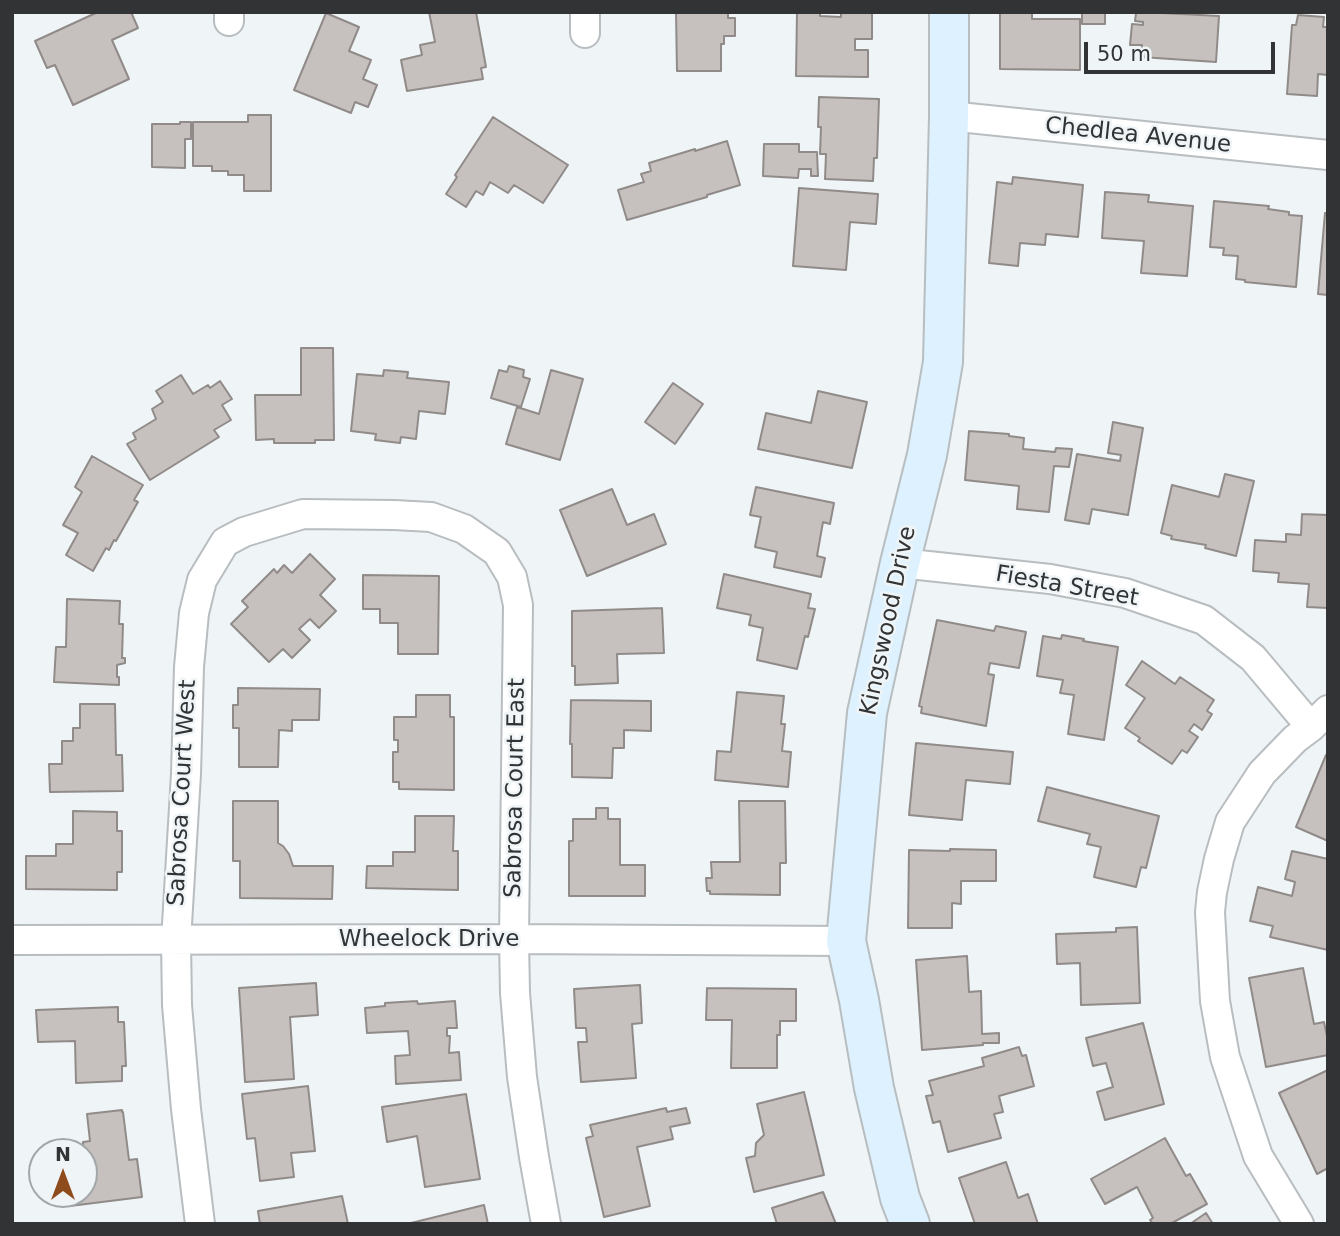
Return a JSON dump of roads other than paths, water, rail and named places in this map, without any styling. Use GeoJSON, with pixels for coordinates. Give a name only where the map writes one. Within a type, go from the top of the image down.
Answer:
{"type":"FeatureCollection","features":[{"type":"Feature","properties":{"kind":"street","name":"Kingswood Drive"},"geometry":{"type":"LineString","coordinates":[[910,1224],[900,1198],[874,1088],[846,942],[867,713],[927,455],[943,362],[949,12]]}},
{"type":"Feature","properties":{"kind":"street","name":"Chedlea Avenue"},"geometry":{"type":"LineString","coordinates":[[949,116],[1328,155]]}},
{"type":"Feature","properties":{"kind":"street","name":"Sabrosa Court West"},"geometry":{"type":"LineString","coordinates":[[200,1224],[177,1005],[176,941],[189,667],[194,613],[202,580],[225,542],[244,532],[303,514],[394,515]]}},
{"type":"Feature","properties":{"kind":"street","name":"Sabrosa Court East"},"geometry":{"type":"LineString","coordinates":[[394,515],[432,517],[464,529],[497,552],[512,577],[518,605],[515,993],[522,1077],[546,1224]]}},
{"type":"Feature","properties":{"kind":"street","name":"Fiesta Street"},"geometry":{"type":"LineString","coordinates":[[900,564],[1062,581],[1125,593],[1204,620],[1253,658],[1319,719]]}},
{"type":"Feature","properties":{"kind":"street"},"geometry":{"type":"LineString","coordinates":[[1299,1224],[1258,1156],[1225,1057],[1215,1001],[1210,912],[1219,859],[1230,822],[1262,773],[1319,719]]}},
{"type":"Feature","properties":{"kind":"street","name":"Wheelock Drive"},"geometry":{"type":"LineString","coordinates":[[12,940],[514,939],[846,942]]}}]}
